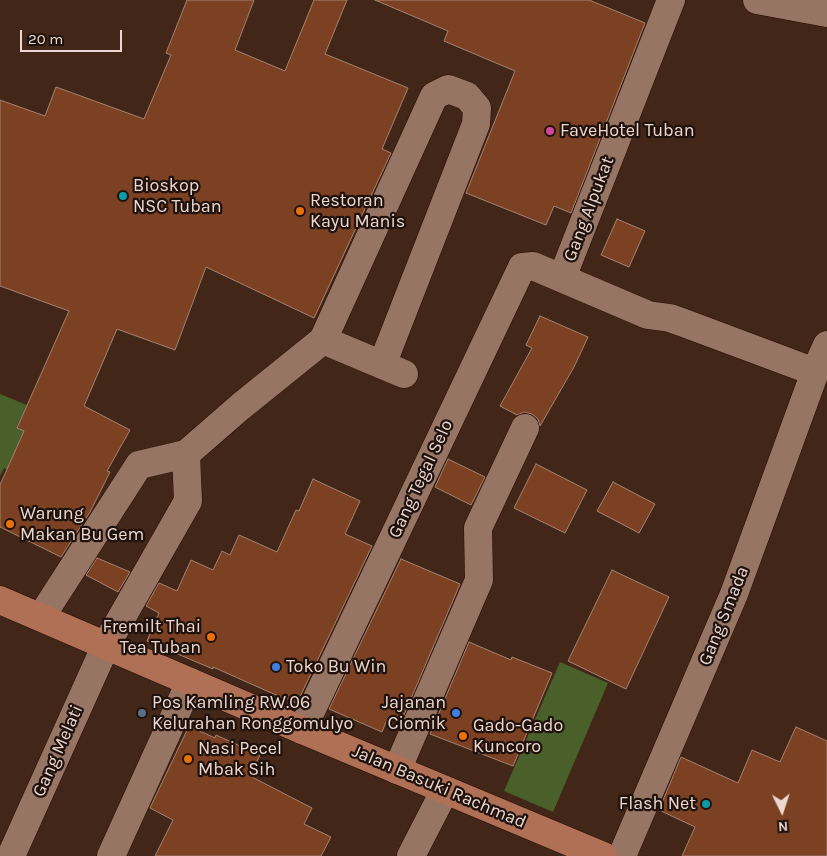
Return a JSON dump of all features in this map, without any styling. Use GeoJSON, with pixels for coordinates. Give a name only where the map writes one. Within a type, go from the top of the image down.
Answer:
{"type":"FeatureCollection","features":[{"type":"Feature","properties":{"kind":"main road","name":"Jalan Basuki Rachmad"},"geometry":{"type":"LineString","coordinates":[[0,600],[302,730],[603,856]]}},
{"type":"Feature","properties":{"kind":"street","name":"Gang Alpukat"},"geometry":{"type":"LineString","coordinates":[[562,278],[671,0]]}},
{"type":"Feature","properties":{"kind":"street"},"geometry":{"type":"LineString","coordinates":[[756,0],[827,13]]}},
{"type":"Feature","properties":{"kind":"street"},"geometry":{"type":"LineString","coordinates":[[41,617],[139,465],[186,454],[240,407],[323,340],[434,96],[448,89],[467,96],[476,108],[476,124],[393,370],[323,340]]}},
{"type":"Feature","properties":{"kind":"street","name":"Gang Tegal Selo"},"geometry":{"type":"LineString","coordinates":[[302,730],[519,271],[522,266],[530,265],[562,278]]}},
{"type":"Feature","properties":{"kind":"street"},"geometry":{"type":"LineString","coordinates":[[562,278],[648,315],[670,318],[815,372]]}},
{"type":"Feature","properties":{"kind":"street","name":"Gang Smada"},"geometry":{"type":"LineString","coordinates":[[622,856],[731,603],[815,372],[827,345]]}},
{"type":"Feature","properties":{"kind":"street"},"geometry":{"type":"LineString","coordinates":[[397,770],[479,580],[478,528],[525,428]]}},
{"type":"Feature","properties":{"kind":"street","name":"Gang Melati"},"geometry":{"type":"LineString","coordinates":[[11,856],[106,645],[188,501],[186,454]]}},
{"type":"Feature","properties":{"kind":"street"},"geometry":{"type":"LineString","coordinates":[[111,856],[190,682]]}},
{"type":"Feature","properties":{"kind":"street"},"geometry":{"type":"LineString","coordinates":[[411,856],[445,790]]}},
{"type":"Feature","properties":{"kind":"green space"},"geometry":{"type":"Polygon","coordinates":[[[0,394],[27,405],[17,427],[57,444],[39,484],[4,468],[0,476],[0,394]]]}},
{"type":"Feature","properties":{"kind":"green space"},"geometry":{"type":"Polygon","coordinates":[[[560,662],[608,683],[553,812],[504,791],[560,662]]]}},
{"type":"Feature","properties":{"kind":"building"},"geometry":{"type":"Polygon","coordinates":[[[187,0],[254,0],[235,50],[285,71],[314,0],[347,0],[325,54],[408,88],[382,149],[391,153],[314,318],[206,267],[175,350],[117,329],[84,406],[130,430],[107,471],[110,472],[90,512],[61,557],[0,527],[0,485],[24,431],[17,428],[69,311],[0,286],[0,100],[45,116],[56,87],[144,119],[171,55],[166,53],[187,0]]]}},
{"type":"Feature","properties":{"kind":"building","name":"FaveHotel Tuban"},"geometry":{"type":"Polygon","coordinates":[[[375,0],[589,0],[645,23],[571,213],[554,206],[546,225],[466,193],[515,71],[444,41],[448,31],[375,0]]]}},
{"type":"Feature","properties":{"kind":"building"},"geometry":{"type":"Polygon","coordinates":[[[617,219],[645,231],[629,267],[601,255],[617,219]]]}},
{"type":"Feature","properties":{"kind":"building"},"geometry":{"type":"Polygon","coordinates":[[[540,316],[588,337],[574,367],[540,426],[538,419],[532,414],[524,412],[517,415],[500,406],[532,348],[526,345],[540,316]]]}},
{"type":"Feature","properties":{"kind":"building"},"geometry":{"type":"Polygon","coordinates":[[[448,459],[485,477],[471,505],[435,487],[448,459]]]}},
{"type":"Feature","properties":{"kind":"building"},"geometry":{"type":"Polygon","coordinates":[[[536,464],[587,490],[565,533],[514,508],[536,464]]]}},
{"type":"Feature","properties":{"kind":"building"},"geometry":{"type":"Polygon","coordinates":[[[313,479],[360,501],[345,534],[372,546],[297,703],[147,641],[159,613],[146,606],[159,583],[177,591],[191,560],[213,570],[222,551],[230,555],[239,535],[277,552],[296,510],[299,511],[313,479]]]}},
{"type":"Feature","properties":{"kind":"building"},"geometry":{"type":"Polygon","coordinates":[[[613,482],[655,504],[639,533],[597,511],[613,482]]]}},
{"type":"Feature","properties":{"kind":"building"},"geometry":{"type":"Polygon","coordinates":[[[97,558],[130,572],[118,592],[86,575],[97,558]]]}},
{"type":"Feature","properties":{"kind":"building"},"geometry":{"type":"Polygon","coordinates":[[[401,559],[460,584],[401,722],[388,717],[382,732],[329,709],[401,559]]]}},
{"type":"Feature","properties":{"kind":"building"},"geometry":{"type":"Polygon","coordinates":[[[612,570],[669,597],[626,689],[568,661],[612,570]]]}},
{"type":"Feature","properties":{"kind":"building"},"geometry":{"type":"Polygon","coordinates":[[[469,642],[511,660],[512,657],[552,673],[513,766],[430,734],[469,642]]]}},
{"type":"Feature","properties":{"kind":"building"},"geometry":{"type":"Polygon","coordinates":[[[189,726],[215,738],[216,735],[260,755],[250,776],[312,808],[304,824],[331,837],[321,856],[155,856],[173,820],[150,808],[189,726]]]}},
{"type":"Feature","properties":{"kind":"building"},"geometry":{"type":"Polygon","coordinates":[[[796,727],[827,741],[827,856],[682,856],[695,827],[659,810],[681,757],[738,783],[752,750],[780,762],[796,727]]]}},
{"type":"Feature","properties":{"kind":"place","name":"FaveHotel Tuban"},"geometry":{"type":"Point","coordinates":[550,131]}},
{"type":"Feature","properties":{"kind":"place","name":"Bioskop NSC Tuban"},"geometry":{"type":"Point","coordinates":[123,196]}},
{"type":"Feature","properties":{"kind":"place","name":"Restoran Kayu Manis"},"geometry":{"type":"Point","coordinates":[300,211]}},
{"type":"Feature","properties":{"kind":"place","name":"Warung Makan Bu Gem"},"geometry":{"type":"Point","coordinates":[10,524]}},
{"type":"Feature","properties":{"kind":"place","name":"Fremilt Thai Tea Tuban"},"geometry":{"type":"Point","coordinates":[211,637]}},
{"type":"Feature","properties":{"kind":"place","name":"Toko Bu Win"},"geometry":{"type":"Point","coordinates":[276,667]}},
{"type":"Feature","properties":{"kind":"place","name":"Pos Kamling RW.06 Kelurahan Ronggomulyo"},"geometry":{"type":"Point","coordinates":[142,713]}},
{"type":"Feature","properties":{"kind":"place","name":"Jajanan Ciomik"},"geometry":{"type":"Point","coordinates":[456,713]}},
{"type":"Feature","properties":{"kind":"place","name":"Gado-Gado Kuncoro"},"geometry":{"type":"Point","coordinates":[463,736]}},
{"type":"Feature","properties":{"kind":"place","name":"Nasi Pecel Mbak Sih"},"geometry":{"type":"Point","coordinates":[188,759]}},
{"type":"Feature","properties":{"kind":"place","name":"Flash Net"},"geometry":{"type":"Point","coordinates":[706,804]}}]}
